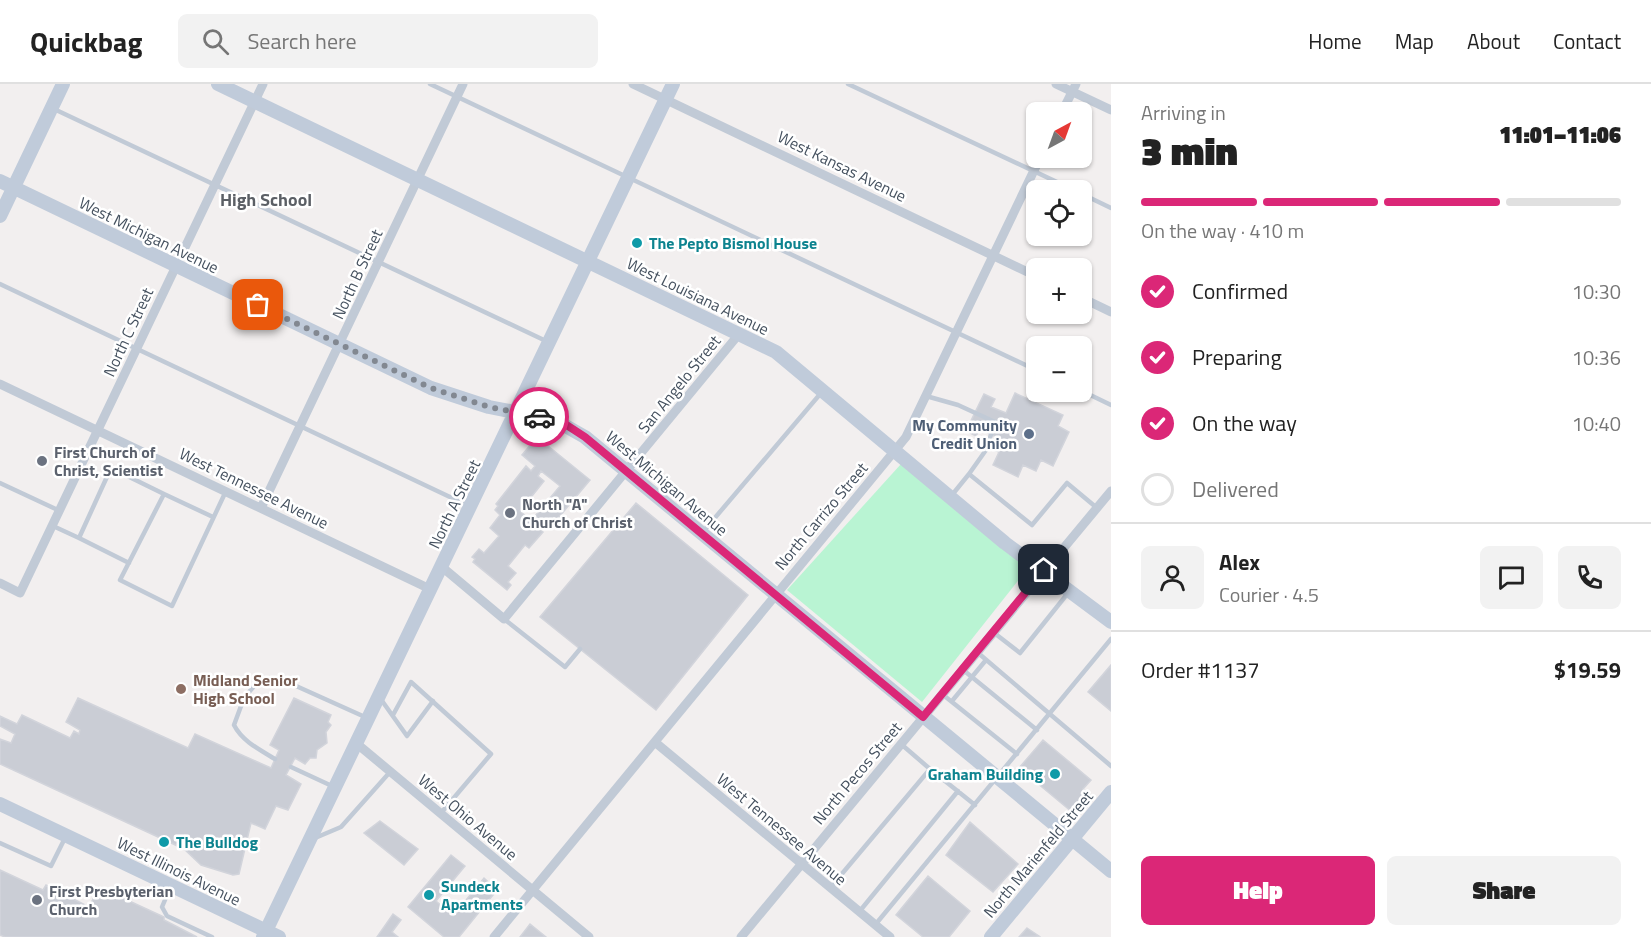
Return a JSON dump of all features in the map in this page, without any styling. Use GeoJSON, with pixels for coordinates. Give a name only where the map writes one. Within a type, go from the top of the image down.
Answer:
{"type":"FeatureCollection","features":[{"type":"Feature","properties":{"kind":"street"},"geometry":{"type":"LineString","coordinates":[[0,216],[63,84]]}},
{"type":"Feature","properties":{"kind":"street","name":"West Louisiana Avenue"},"geometry":{"type":"LineString","coordinates":[[218,84],[776,352],[1005,543],[1111,622]]}},
{"type":"Feature","properties":{"kind":"street","name":"North C Street"},"geometry":{"type":"LineString","coordinates":[[0,584],[20,593],[262,84]]}},
{"type":"Feature","properties":{"kind":"street","name":"North B Street"},"geometry":{"type":"LineString","coordinates":[[261,508],[464,84]]}},
{"type":"Feature","properties":{"kind":"street","name":"West Kansas Avenue"},"geometry":{"type":"LineString","coordinates":[[633,84],[1026,271]]}},
{"type":"Feature","properties":{"kind":"street","name":"North A Street"},"geometry":{"type":"LineString","coordinates":[[270,935],[310,840],[673,84]]}},
{"type":"Feature","properties":{"kind":"street"},"geometry":{"type":"LineString","coordinates":[[1056,84],[1074,88],[1111,110]]}},
{"type":"Feature","properties":{"kind":"street"},"geometry":{"type":"LineString","coordinates":[[1067,102],[1074,88]]}},
{"type":"Feature","properties":{"kind":"street","name":"North Carrizo Street"},"geometry":{"type":"LineString","coordinates":[[494,937],[906,437],[1035,168]]}},
{"type":"Feature","properties":{"kind":"street","name":"West Michigan Avenue"},"geometry":{"type":"LineString","coordinates":[[0,181],[431,388],[515,413],[565,424],[585,437],[1111,871]]}},
{"type":"Feature","properties":{"kind":"street"},"geometry":{"type":"LineString","coordinates":[[1092,303],[1111,312]]}},
{"type":"Feature","properties":{"kind":"street","name":"San Angelo Street"},"geometry":{"type":"LineString","coordinates":[[504,619],[739,334]]}},
{"type":"Feature","properties":{"kind":"street","name":"West Tennessee Avenue"},"geometry":{"type":"LineString","coordinates":[[0,384],[430,589]]}},
{"type":"Feature","properties":{"kind":"street","name":"North Pecos Street"},"geometry":{"type":"LineString","coordinates":[[741,937],[1111,490]]}},
{"type":"Feature","properties":{"kind":"street"},"geometry":{"type":"LineString","coordinates":[[441,567],[504,619]]}},
{"type":"Feature","properties":{"kind":"street","name":"West Ohio Avenue"},"geometry":{"type":"LineString","coordinates":[[356,743],[589,937]]}},
{"type":"Feature","properties":{"kind":"street","name":"West Tennessee Avenue"},"geometry":{"type":"LineString","coordinates":[[656,743],[890,937]]}},
{"type":"Feature","properties":{"kind":"street","name":"North Marienfeld Street"},"geometry":{"type":"LineString","coordinates":[[991,937],[1072,839],[1109,799]]}},
{"type":"Feature","properties":{"kind":"street","name":"West Illinois Avenue"},"geometry":{"type":"LineString","coordinates":[[0,804],[270,935]]}},
{"type":"Feature","properties":{"kind":"lane"},"geometry":{"type":"LineString","coordinates":[[430,84],[1026,364]]}},
{"type":"Feature","properties":{"kind":"lane"},"geometry":{"type":"LineString","coordinates":[[848,84],[1053,180]]}},
{"type":"Feature","properties":{"kind":"lane"},"geometry":{"type":"LineString","coordinates":[[52,108],[549,343]]}},
{"type":"Feature","properties":{"kind":"lane"},"geometry":{"type":"LineString","coordinates":[[1092,199],[1111,208]]}},
{"type":"Feature","properties":{"kind":"lane"},"geometry":{"type":"LineString","coordinates":[[0,284],[471,506]]}},
{"type":"Feature","properties":{"kind":"lane"},"geometry":{"type":"LineString","coordinates":[[702,533],[822,390]]}},
{"type":"Feature","properties":{"kind":"lane"},"geometry":{"type":"LineString","coordinates":[[925,396],[958,405],[995,422],[986,450],[950,497]]}},
{"type":"Feature","properties":{"kind":"lane"},"geometry":{"type":"LineString","coordinates":[[1092,396],[1111,405]]}},
{"type":"Feature","properties":{"kind":"lane"},"geometry":{"type":"LineString","coordinates":[[79,538],[111,468],[213,517]]}},
{"type":"Feature","properties":{"kind":"lane"},"geometry":{"type":"LineString","coordinates":[[969,474],[1032,525],[1067,483],[1097,508]]}},
{"type":"Feature","properties":{"kind":"lane"},"geometry":{"type":"LineString","coordinates":[[0,483],[60,511]]}},
{"type":"Feature","properties":{"kind":"lane"},"geometry":{"type":"LineString","coordinates":[[164,494],[120,580],[172,606],[225,491]]}},
{"type":"Feature","properties":{"kind":"lane"},"geometry":{"type":"LineString","coordinates":[[53,526],[129,563]]}},
{"type":"Feature","properties":{"kind":"lane"},"geometry":{"type":"LineString","coordinates":[[993,632],[1020,653],[1071,590]]}},
{"type":"Feature","properties":{"kind":"lane"},"geometry":{"type":"LineString","coordinates":[[504,619],[565,667],[580,649]]}},
{"type":"Feature","properties":{"kind":"lane"},"geometry":{"type":"LineString","coordinates":[[875,925],[1050,713],[1109,646],[1111,639]]}},
{"type":"Feature","properties":{"kind":"lane"},"geometry":{"type":"LineString","coordinates":[[977,652],[1111,766]]}},
{"type":"Feature","properties":{"kind":"lane"},"geometry":{"type":"LineString","coordinates":[[952,701],[986,660]]}},
{"type":"Feature","properties":{"kind":"lane"},"geometry":{"type":"LineString","coordinates":[[962,669],[1037,729]]}},
{"type":"Feature","properties":{"kind":"lane"},"geometry":{"type":"LineString","coordinates":[[275,759],[252,745],[238,733],[234,725],[244,699],[260,679],[285,681],[368,718]]}},
{"type":"Feature","properties":{"kind":"lane"},"geometry":{"type":"LineString","coordinates":[[393,715],[411,682],[491,754],[440,813]]}},
{"type":"Feature","properties":{"kind":"lane"},"geometry":{"type":"LineString","coordinates":[[942,694],[1017,754]]}},
{"type":"Feature","properties":{"kind":"lane"},"geometry":{"type":"LineString","coordinates":[[379,696],[407,736],[433,701]]}},
{"type":"Feature","properties":{"kind":"lane"},"geometry":{"type":"LineString","coordinates":[[901,744],[975,806]]}},
{"type":"Feature","properties":{"kind":"lane"},"geometry":{"type":"LineString","coordinates":[[291,766],[335,788]]}},
{"type":"Feature","properties":{"kind":"lane"},"geometry":{"type":"LineString","coordinates":[[830,888],[930,769]]}},
{"type":"Feature","properties":{"kind":"lane"},"geometry":{"type":"LineString","coordinates":[[310,840],[341,827],[390,772]]}},
{"type":"Feature","properties":{"kind":"lane"},"geometry":{"type":"LineString","coordinates":[[859,912],[958,791]]}},
{"type":"Feature","properties":{"kind":"lane"},"geometry":{"type":"LineString","coordinates":[[0,843],[51,866],[66,836]]}},
{"type":"Feature","properties":{"kind":"lane"},"geometry":{"type":"LineString","coordinates":[[171,886],[162,907],[167,916],[212,937]]}},
{"type":"Feature","properties":{"kind":"green space"},"geometry":{"type":"Polygon","coordinates":[[[901,464],[1028,568],[922,702],[787,590],[901,464]]]}},
{"type":"Feature","properties":{"kind":"building","name":"My Community Credit Union"},"geometry":{"type":"Polygon","coordinates":[[[1015,393],[1026,398],[1026,402],[1035,402],[1063,415],[1058,426],[1069,432],[1053,466],[1041,460],[1036,471],[1023,465],[1018,477],[993,465],[999,452],[991,449],[996,437],[980,429],[976,436],[966,431],[984,394],[995,399],[991,407],[1006,413],[1015,393]]]}},
{"type":"Feature","properties":{"kind":"building","name":"North \"A\" Church of Christ"},"geometry":{"type":"Polygon","coordinates":[[[537,437],[590,480],[549,529],[540,521],[536,526],[543,532],[529,548],[525,545],[508,566],[516,573],[508,582],[511,585],[507,590],[473,562],[475,559],[472,557],[479,549],[484,553],[499,536],[490,528],[500,515],[495,510],[498,506],[496,504],[526,466],[531,471],[535,466],[522,455],[537,437]],[[541,471],[538,476],[544,481],[520,511],[531,521],[560,486],[541,471]]]}},
{"type":"Feature","properties":{"kind":"building"},"geometry":{"type":"Polygon","coordinates":[[[636,503],[748,595],[656,710],[540,617],[636,503]]]}},
{"type":"Feature","properties":{"kind":"building"},"geometry":{"type":"Polygon","coordinates":[[[1111,665],[1111,711],[1088,692],[1111,665]]]}},
{"type":"Feature","properties":{"kind":"building"},"geometry":{"type":"Polygon","coordinates":[[[78,698],[188,748],[195,734],[271,768],[279,750],[270,745],[294,698],[331,715],[328,722],[331,725],[326,732],[327,743],[317,750],[316,758],[310,758],[305,764],[295,758],[286,775],[301,784],[288,810],[276,806],[265,829],[251,823],[239,874],[233,875],[201,865],[184,849],[0,764],[0,739],[11,743],[15,734],[0,726],[0,716],[17,724],[22,715],[70,738],[74,731],[79,734],[80,730],[66,722],[78,698]]]}},
{"type":"Feature","properties":{"kind":"building","name":"Graham Building"},"geometry":{"type":"Polygon","coordinates":[[[1043,740],[1091,780],[1083,789],[1094,798],[1086,808],[1079,803],[1072,812],[1019,768],[1043,740]]]}},
{"type":"Feature","properties":{"kind":"building"},"geometry":{"type":"Polygon","coordinates":[[[380,821],[418,849],[404,865],[364,833],[380,821]]]}},
{"type":"Feature","properties":{"kind":"building"},"geometry":{"type":"Polygon","coordinates":[[[970,822],[1018,864],[993,892],[946,855],[970,822]]]}},
{"type":"Feature","properties":{"kind":"building","name":"Sundeck Apartments"},"geometry":{"type":"Polygon","coordinates":[[[451,855],[465,866],[436,901],[453,916],[484,878],[497,890],[459,937],[444,937],[408,907],[451,855]]]}},
{"type":"Feature","properties":{"kind":"building","name":"First Presbyterian Church"},"geometry":{"type":"Polygon","coordinates":[[[0,870],[43,890],[46,885],[89,907],[99,887],[164,917],[164,920],[197,937],[5,937],[0,935],[0,870]]]}},
{"type":"Feature","properties":{"kind":"building"},"geometry":{"type":"Polygon","coordinates":[[[928,876],[970,911],[949,937],[923,937],[896,915],[928,876]]]}},
{"type":"Feature","properties":{"kind":"building"},"geometry":{"type":"Polygon","coordinates":[[[393,914],[401,920],[392,932],[398,937],[377,937],[393,914]]]}},
{"type":"Feature","properties":{"kind":"building"},"geometry":{"type":"Polygon","coordinates":[[[530,924],[546,937],[520,937],[530,924]]]}},
{"type":"Feature","properties":{"kind":"building"},"geometry":{"type":"Polygon","coordinates":[[[1027,928],[1039,936],[1019,937],[1027,928]]]}},
{"type":"Feature","properties":{"kind":"way so far"},"geometry":{"type":"LineString","coordinates":[[258,305],[431,388],[489,407],[539,417]]}},
{"type":"Feature","properties":{"kind":"place","name":"The Pepto Bismol House"},"geometry":{"type":"Point","coordinates":[637,243]}},
{"type":"Feature","properties":{"kind":"place","name":"My Community Credit Union"},"geometry":{"type":"Point","coordinates":[1029,434]}},
{"type":"Feature","properties":{"kind":"place","name":"First Church of Christ, Scientist"},"geometry":{"type":"Point","coordinates":[42,461]}},
{"type":"Feature","properties":{"kind":"place","name":"North \"A\" Church of Christ"},"geometry":{"type":"Point","coordinates":[510,513]}},
{"type":"Feature","properties":{"kind":"place","name":"Midland Senior High School"},"geometry":{"type":"Point","coordinates":[181,689]}},
{"type":"Feature","properties":{"kind":"place","name":"Graham Building"},"geometry":{"type":"Point","coordinates":[1055,774]}},
{"type":"Feature","properties":{"kind":"place","name":"The Bulldog"},"geometry":{"type":"Point","coordinates":[164,842]}},
{"type":"Feature","properties":{"kind":"place","name":"Sundeck Apartments"},"geometry":{"type":"Point","coordinates":[429,895]}},
{"type":"Feature","properties":{"kind":"place","name":"First Presbyterian Church"},"geometry":{"type":"Point","coordinates":[37,900]}},
{"type":"Feature","properties":{"kind":"district","name":"High School"},"geometry":{"type":"Point","coordinates":[266,200]}},
{"type":"Feature","properties":{"kind":"route"},"geometry":{"type":"LineString","coordinates":[[539,417],[565,424],[597,446],[923,717],[1044,570]]}}]}
